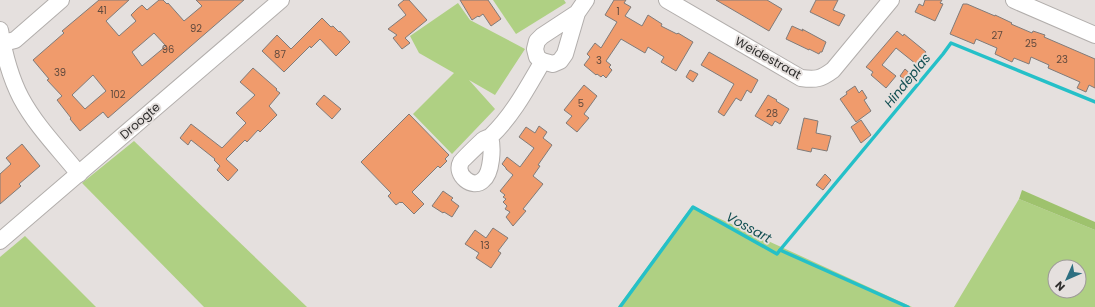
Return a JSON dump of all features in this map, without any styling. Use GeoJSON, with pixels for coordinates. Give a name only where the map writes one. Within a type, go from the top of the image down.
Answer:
{"type":"FeatureCollection","features":[{"type":"Feature","properties":{"kind":"street"},"geometry":{"type":"LineString","coordinates":[[61,0],[15,40],[1,37],[13,80],[27,108],[79,174]]}},
{"type":"Feature","properties":{"kind":"street","name":"Droogte"},"geometry":{"type":"LineString","coordinates":[[0,241],[281,0]]}},
{"type":"Feature","properties":{"kind":"street"},"geometry":{"type":"LineString","coordinates":[[490,137],[515,108],[512,104],[513,95],[535,62],[542,61],[553,64],[560,61],[565,54],[577,14],[586,0]]}},
{"type":"Feature","properties":{"kind":"street","name":"Weidestraat"},"geometry":{"type":"LineString","coordinates":[[667,0],[802,78],[812,80],[823,77],[833,70],[891,0]]}},
{"type":"Feature","properties":{"kind":"street"},"geometry":{"type":"LineString","coordinates":[[1014,0],[1095,35]]}},
{"type":"Feature","properties":{"kind":"street"},"geometry":{"type":"LineString","coordinates":[[542,61],[537,57],[535,49],[537,41],[542,36],[577,14]]}},
{"type":"Feature","properties":{"kind":"green space"},"geometry":{"type":"Polygon","coordinates":[[[493,0],[564,0],[566,3],[516,34],[493,0]]]}},
{"type":"Feature","properties":{"kind":"green space"},"geometry":{"type":"Polygon","coordinates":[[[458,3],[470,20],[525,49],[495,95],[469,80],[495,109],[452,154],[413,114],[454,73],[419,53],[410,36],[458,3]]]}},
{"type":"Feature","properties":{"kind":"green space"},"geometry":{"type":"Polygon","coordinates":[[[134,141],[307,307],[204,307],[82,183],[134,141]]]}},
{"type":"Feature","properties":{"kind":"green space"},"geometry":{"type":"Polygon","coordinates":[[[1022,190],[1095,222],[1095,230],[1019,199],[1022,190]]]}},
{"type":"Feature","properties":{"kind":"green space"},"geometry":{"type":"Polygon","coordinates":[[[1019,199],[1095,230],[1095,307],[954,307],[1019,199]]]}},
{"type":"Feature","properties":{"kind":"green space"},"geometry":{"type":"Polygon","coordinates":[[[692,206],[912,307],[618,307],[692,206]]]}},
{"type":"Feature","properties":{"kind":"green space"},"geometry":{"type":"Polygon","coordinates":[[[25,236],[96,307],[0,307],[0,257],[25,236]]]}},
{"type":"Feature","properties":{"kind":"building"},"geometry":{"type":"Polygon","coordinates":[[[99,0],[129,0],[106,21],[119,36],[136,21],[131,15],[137,9],[142,5],[147,10],[159,0],[163,0],[167,4],[168,3],[184,21],[202,6],[196,0],[244,0],[108,118],[103,112],[80,131],[57,100],[62,96],[47,80],[49,79],[33,60],[64,33],[62,31],[99,0]],[[154,33],[132,52],[142,66],[166,46],[154,33]],[[93,75],[72,95],[85,109],[106,91],[93,75]]]}},
{"type":"Feature","properties":{"kind":"building"},"geometry":{"type":"Polygon","coordinates":[[[404,0],[409,0],[427,20],[405,38],[410,43],[402,49],[393,38],[397,35],[388,29],[406,15],[398,5],[404,0]]]}},
{"type":"Feature","properties":{"kind":"building"},"geometry":{"type":"Polygon","coordinates":[[[460,0],[488,0],[501,19],[491,26],[483,14],[472,20],[460,0]]]}},
{"type":"Feature","properties":{"kind":"building"},"geometry":{"type":"Polygon","coordinates":[[[614,0],[626,0],[624,3],[631,7],[625,16],[642,26],[648,15],[662,24],[661,26],[677,34],[678,33],[693,42],[676,71],[661,62],[664,57],[648,47],[645,53],[621,39],[606,61],[611,65],[609,67],[612,70],[606,78],[603,75],[601,77],[597,74],[596,75],[584,65],[590,57],[587,54],[595,43],[601,48],[617,22],[605,15],[614,0]]]}},
{"type":"Feature","properties":{"kind":"building"},"geometry":{"type":"Polygon","coordinates":[[[716,0],[767,0],[782,9],[769,31],[716,0]]]}},
{"type":"Feature","properties":{"kind":"building"},"geometry":{"type":"Polygon","coordinates":[[[816,0],[838,0],[833,10],[845,15],[839,26],[810,12],[816,0]]]}},
{"type":"Feature","properties":{"kind":"building"},"geometry":{"type":"Polygon","coordinates":[[[925,0],[942,0],[940,3],[943,4],[935,21],[915,12],[919,4],[923,6],[925,0]]]}},
{"type":"Feature","properties":{"kind":"building"},"geometry":{"type":"Polygon","coordinates":[[[963,4],[967,4],[995,15],[1032,33],[1033,31],[1045,35],[1044,37],[1095,59],[1095,88],[1089,85],[1086,92],[1077,88],[1080,82],[1048,68],[1049,65],[1031,57],[1029,64],[1014,58],[1012,62],[995,54],[997,48],[976,39],[974,44],[950,34],[963,4]]]}},
{"type":"Feature","properties":{"kind":"building"},"geometry":{"type":"Polygon","coordinates":[[[322,18],[331,27],[333,26],[339,32],[340,31],[350,42],[336,56],[320,39],[311,48],[310,46],[284,72],[262,51],[277,35],[291,49],[322,18]]]}},
{"type":"Feature","properties":{"kind":"building"},"geometry":{"type":"Polygon","coordinates":[[[792,26],[803,31],[802,29],[826,42],[822,52],[819,54],[786,39],[792,26]]]}},
{"type":"Feature","properties":{"kind":"building"},"geometry":{"type":"Polygon","coordinates":[[[897,31],[903,36],[904,34],[926,52],[916,64],[896,48],[882,65],[896,76],[886,88],[871,75],[873,72],[866,67],[897,31]]]}},
{"type":"Feature","properties":{"kind":"building"},"geometry":{"type":"Polygon","coordinates":[[[709,52],[758,80],[751,93],[747,90],[741,101],[736,98],[724,116],[718,112],[734,84],[701,65],[709,52]]]}},
{"type":"Feature","properties":{"kind":"building"},"geometry":{"type":"Polygon","coordinates":[[[253,68],[280,93],[269,106],[277,115],[260,132],[258,130],[247,142],[245,140],[226,159],[238,170],[228,181],[217,170],[220,166],[214,160],[215,159],[191,140],[188,145],[180,138],[191,124],[222,148],[246,123],[236,113],[255,95],[240,82],[253,68]]]}},
{"type":"Feature","properties":{"kind":"building"},"geometry":{"type":"Polygon","coordinates":[[[905,69],[914,77],[909,84],[900,76],[905,69]]]}},
{"type":"Feature","properties":{"kind":"building"},"geometry":{"type":"Polygon","coordinates":[[[690,70],[698,74],[693,82],[686,77],[690,70]]]}},
{"type":"Feature","properties":{"kind":"building"},"geometry":{"type":"Polygon","coordinates":[[[584,85],[597,96],[584,114],[589,118],[577,132],[566,123],[572,116],[564,110],[584,85]]]}},
{"type":"Feature","properties":{"kind":"building"},"geometry":{"type":"Polygon","coordinates":[[[855,86],[859,93],[862,90],[867,98],[864,100],[871,111],[856,122],[840,99],[847,94],[846,92],[855,86]]]}},
{"type":"Feature","properties":{"kind":"building"},"geometry":{"type":"Polygon","coordinates":[[[324,95],[341,109],[332,119],[316,104],[324,95]]]}},
{"type":"Feature","properties":{"kind":"building"},"geometry":{"type":"Polygon","coordinates":[[[768,95],[789,109],[780,124],[775,121],[772,126],[755,116],[768,95]]]}},
{"type":"Feature","properties":{"kind":"building"},"geometry":{"type":"Polygon","coordinates":[[[409,114],[449,155],[445,159],[447,161],[440,168],[438,166],[412,192],[424,204],[414,214],[402,202],[396,205],[388,196],[391,193],[361,162],[409,114]]]}},
{"type":"Feature","properties":{"kind":"building"},"geometry":{"type":"Polygon","coordinates":[[[804,118],[818,121],[816,133],[831,136],[827,151],[812,148],[811,152],[797,149],[804,118]]]}},
{"type":"Feature","properties":{"kind":"building"},"geometry":{"type":"Polygon","coordinates":[[[861,120],[871,135],[861,143],[851,127],[861,120]]]}},
{"type":"Feature","properties":{"kind":"building"},"geometry":{"type":"Polygon","coordinates":[[[539,126],[547,132],[543,138],[552,145],[538,165],[540,166],[533,176],[543,184],[523,209],[526,211],[513,226],[506,217],[510,212],[505,209],[507,206],[503,202],[506,199],[503,197],[505,195],[500,191],[513,175],[502,164],[507,157],[520,167],[534,148],[519,137],[526,127],[535,133],[539,126]]]}},
{"type":"Feature","properties":{"kind":"building"},"geometry":{"type":"Polygon","coordinates":[[[22,144],[40,166],[19,184],[21,186],[0,204],[0,174],[11,164],[6,158],[22,144]]]}},
{"type":"Feature","properties":{"kind":"building"},"geometry":{"type":"Polygon","coordinates":[[[825,174],[831,180],[823,190],[816,185],[825,174]]]}},
{"type":"Feature","properties":{"kind":"building"},"geometry":{"type":"Polygon","coordinates":[[[443,191],[453,198],[451,200],[459,206],[452,217],[432,206],[443,191]]]}},
{"type":"Feature","properties":{"kind":"building"},"geometry":{"type":"Polygon","coordinates":[[[493,228],[508,238],[498,251],[501,253],[491,268],[476,258],[479,253],[465,244],[475,230],[486,238],[493,228]]]}},
{"type":"Feature","properties":{"kind":"waterway","name":"Hindeplas"},"geometry":{"type":"LineString","coordinates":[[780,250],[951,43],[1095,102]]}},
{"type":"Feature","properties":{"kind":"waterway","name":"Vossart"},"geometry":{"type":"LineString","coordinates":[[620,307],[693,207],[777,254],[780,250],[908,307]]}}]}
